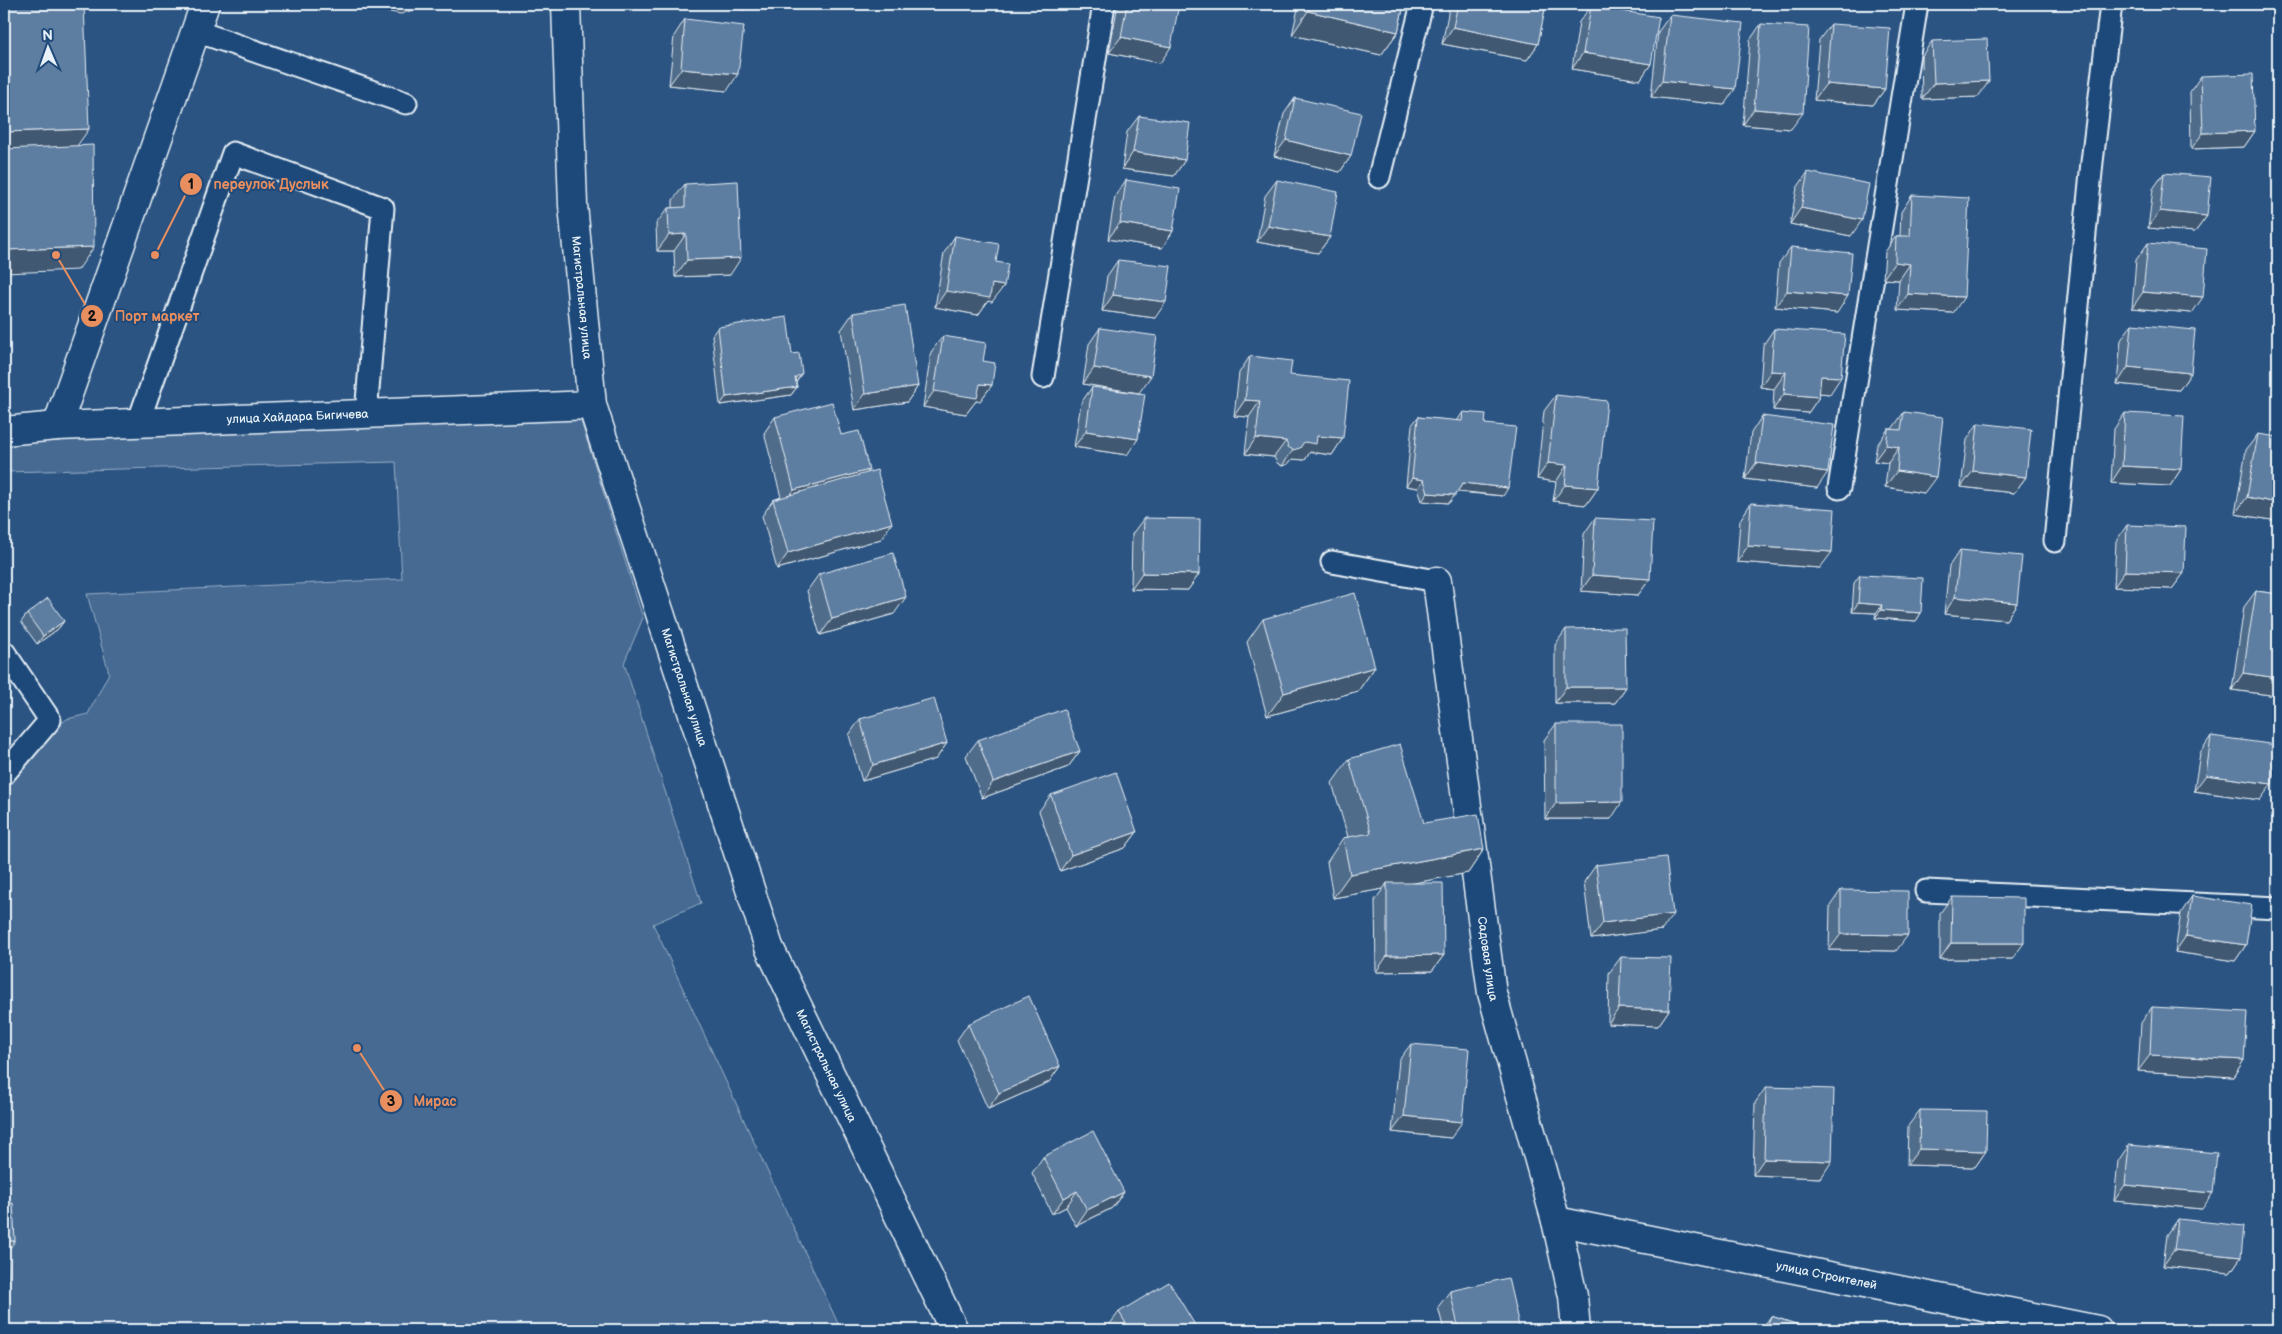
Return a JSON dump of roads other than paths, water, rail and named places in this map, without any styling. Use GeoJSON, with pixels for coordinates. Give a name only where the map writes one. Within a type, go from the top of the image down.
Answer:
{"type":"FeatureCollection","features":[{"type":"Feature","properties":{"kind":"street"},"geometry":{"type":"LineString","coordinates":[[57,426],[196,31],[203,4]]}},
{"type":"Feature","properties":{"kind":"street","name":"Магистральная улица"},"geometry":{"type":"LineString","coordinates":[[566,4],[573,205],[592,405],[769,947],[954,1330]]}},
{"type":"Feature","properties":{"kind":"street","name":"улица Хайдара Бигичева"},"geometry":{"type":"LineString","coordinates":[[4,431],[57,426],[592,405]]}},
{"type":"Feature","properties":{"kind":"street","name":"Садовая улица"},"geometry":{"type":"LineString","coordinates":[[1437,581],[1492,993],[1556,1221],[1573,1296],[1576,1330]]}},
{"type":"Feature","properties":{"kind":"street","name":"улица Строителей"},"geometry":{"type":"LineString","coordinates":[[1556,1221],[2098,1330]]}},
{"type":"Feature","properties":{"kind":"lane"},"geometry":{"type":"LineString","coordinates":[[1043,377],[1104,4]]}},
{"type":"Feature","properties":{"kind":"lane"},"geometry":{"type":"LineString","coordinates":[[1379,177],[1422,4]]}},
{"type":"Feature","properties":{"kind":"lane"},"geometry":{"type":"LineString","coordinates":[[1839,488],[1917,4]]}},
{"type":"Feature","properties":{"kind":"lane"},"geometry":{"type":"LineString","coordinates":[[2055,541],[2092,162],[2111,4]]}},
{"type":"Feature","properties":{"kind":"lane"},"geometry":{"type":"LineString","coordinates":[[196,31],[406,102]]}},
{"type":"Feature","properties":{"kind":"lane"},"geometry":{"type":"LineString","coordinates":[[138,423],[233,154],[383,208],[366,414]]}},
{"type":"Feature","properties":{"kind":"lane"},"geometry":{"type":"LineString","coordinates":[[1332,562],[1437,581]]}},
{"type":"Feature","properties":{"kind":"lane"},"geometry":{"type":"LineString","coordinates":[[4,652],[50,720],[4,774]]}},
{"type":"Feature","properties":{"kind":"lane"},"geometry":{"type":"LineString","coordinates":[[1926,891],[2278,908]]}},
{"type":"Feature","properties":{"kind":"place","name":"Порт маркет"},"geometry":{"type":"Point","coordinates":[56,255]}},
{"type":"Feature","properties":{"kind":"place","name":"переулок Дуслык"},"geometry":{"type":"Point","coordinates":[155,255]}},
{"type":"Feature","properties":{"kind":"place","name":"Мирас"},"geometry":{"type":"Point","coordinates":[357,1048]}}]}
